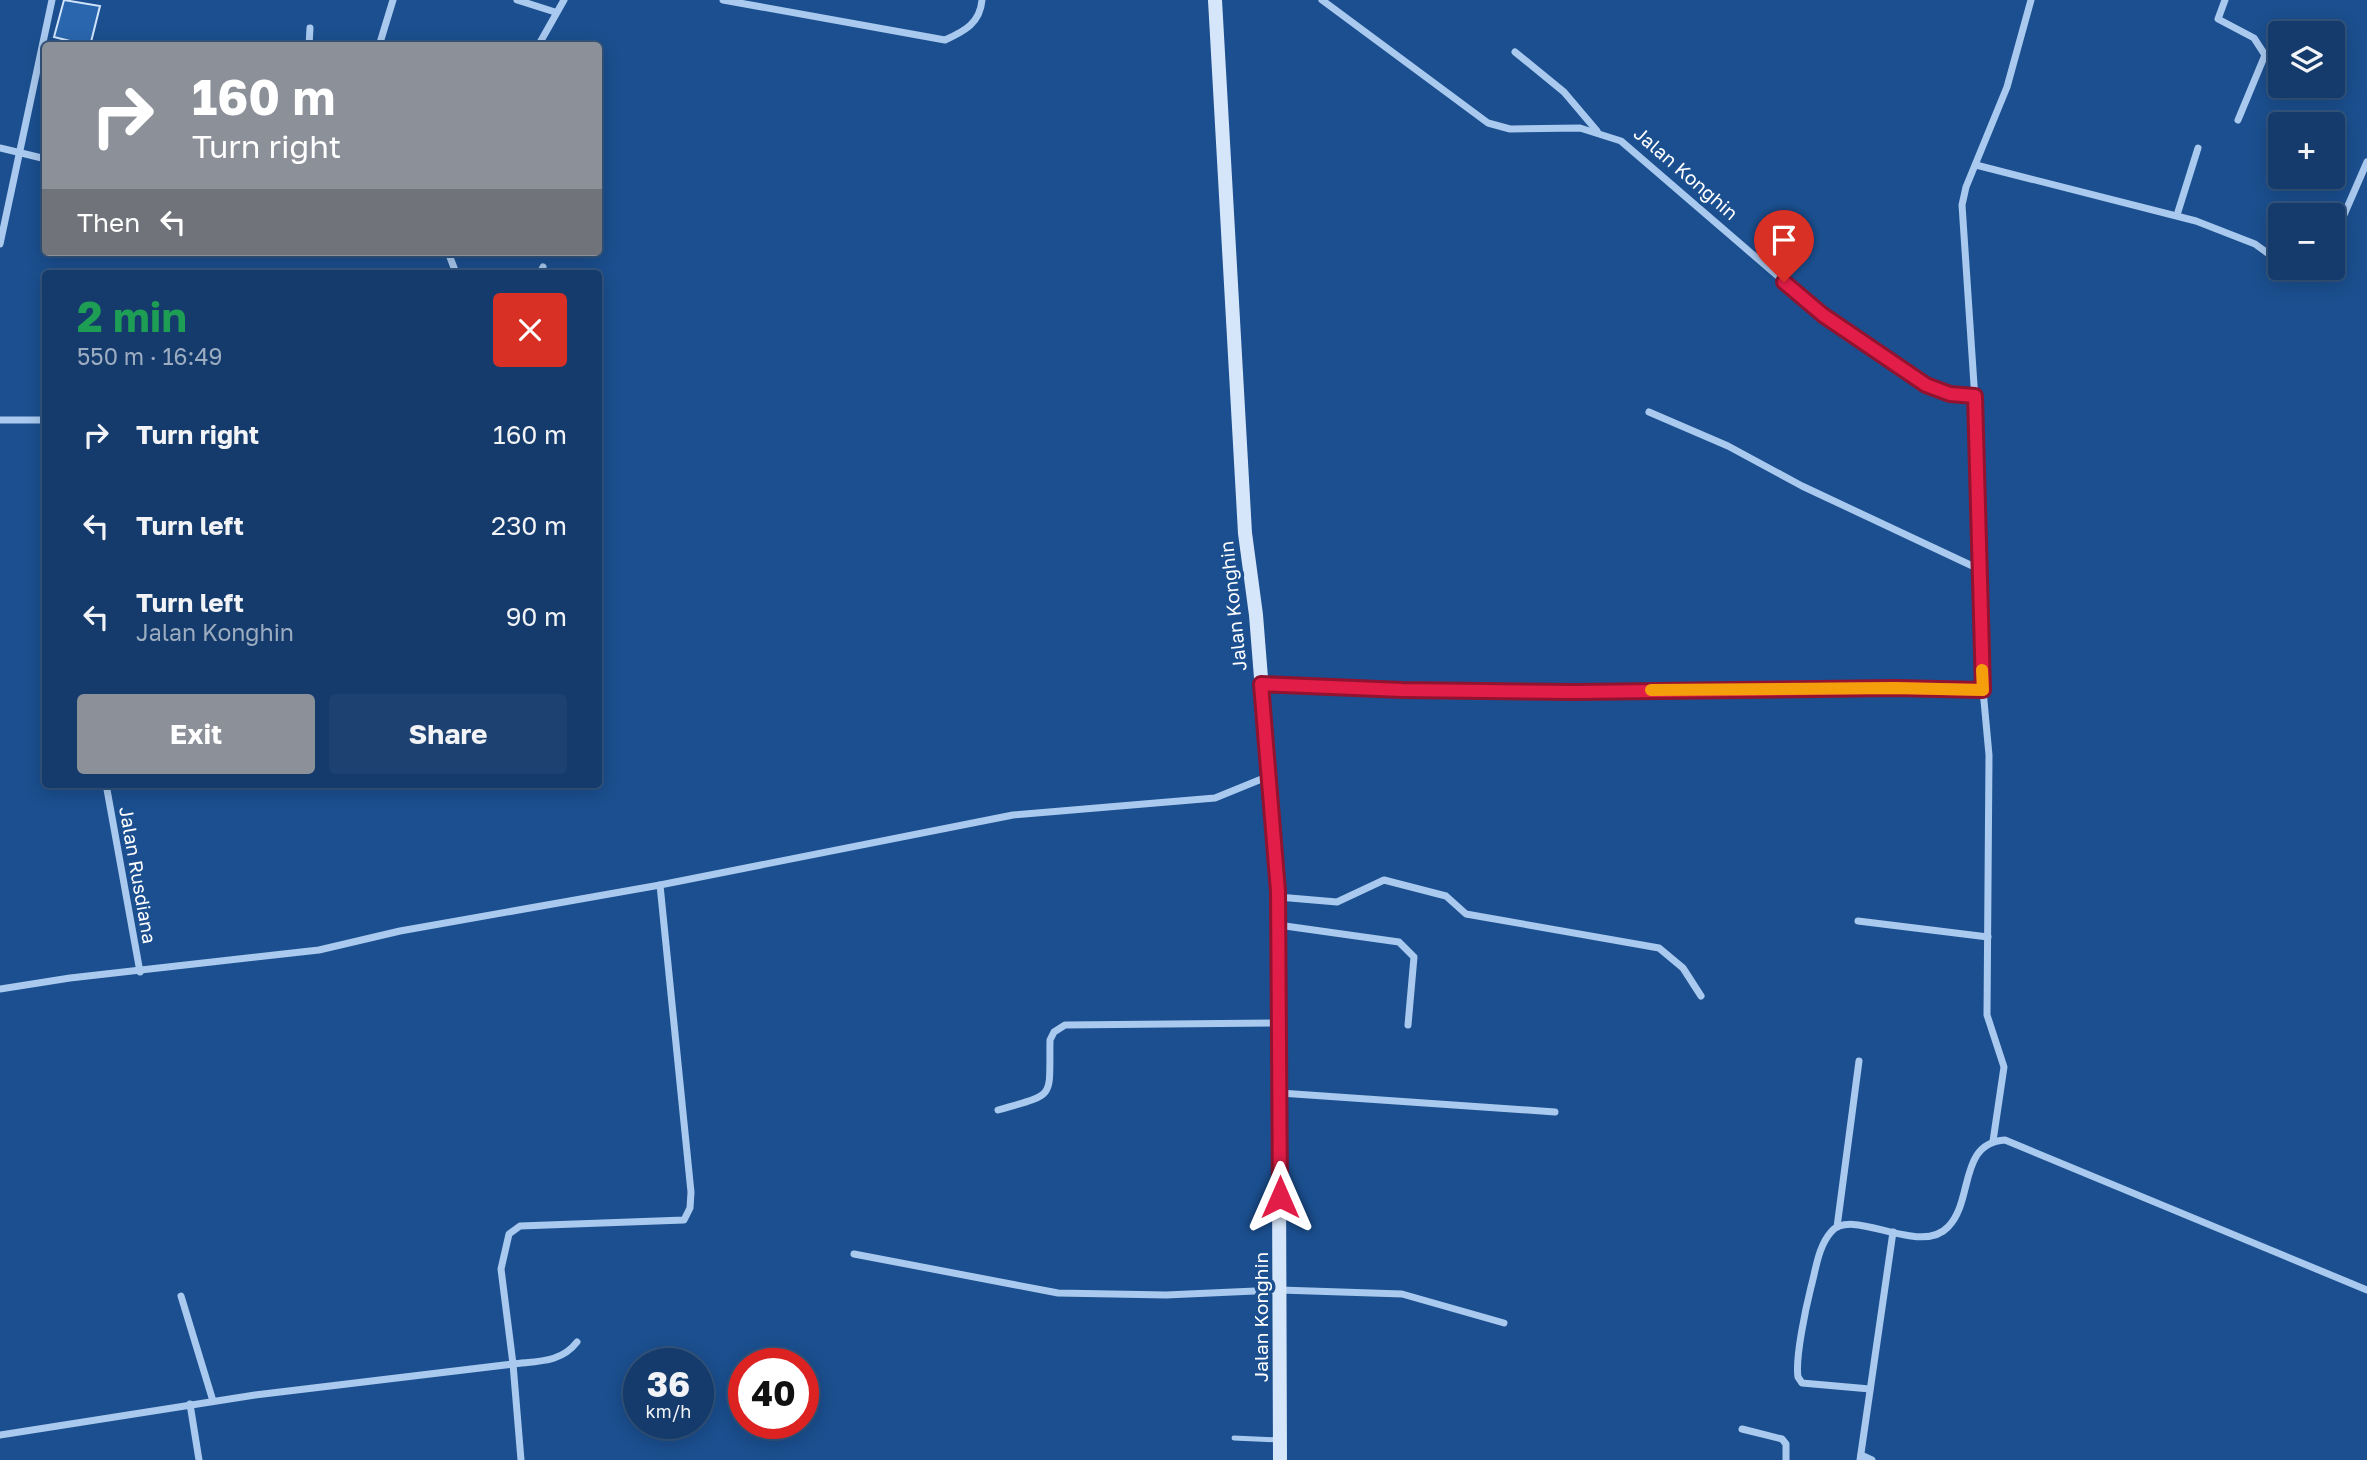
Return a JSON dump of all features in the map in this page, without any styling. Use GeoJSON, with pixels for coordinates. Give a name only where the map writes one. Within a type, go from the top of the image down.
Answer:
{"type":"FeatureCollection","features":[{"type":"Feature","properties":{"kind":"street"},"geometry":{"type":"LineString","coordinates":[[43,42],[52,0]]}},
{"type":"Feature","properties":{"kind":"street"},"geometry":{"type":"LineString","coordinates":[[380,42],[393,0]]}},
{"type":"Feature","properties":{"kind":"street"},"geometry":{"type":"LineString","coordinates":[[517,0],[555,12]]}},
{"type":"Feature","properties":{"kind":"street"},"geometry":{"type":"LineString","coordinates":[[540,42],[564,0]]}},
{"type":"Feature","properties":{"kind":"street"},"geometry":{"type":"LineString","coordinates":[[723,0],[945,40],[970,28],[981,9],[982,0]]}},
{"type":"Feature","properties":{"kind":"street","name":"Jalan Konghin"},"geometry":{"type":"LineString","coordinates":[[1215,0],[1245,533],[1270,775],[1278,897],[1280,1460]]}},
{"type":"Feature","properties":{"kind":"street","name":"Jalan Konghin"},"geometry":{"type":"LineString","coordinates":[[1322,0],[1488,123],[1510,129],[1580,128],[1598,131],[1621,141],[1823,315],[1926,385],[1950,394],[1975,396]]}},
{"type":"Feature","properties":{"kind":"street"},"geometry":{"type":"LineString","coordinates":[[1993,1141],[2004,1067],[1987,1015],[1989,755],[1983,690],[1975,396],[1962,205],[2020,51],[2031,0]]}},
{"type":"Feature","properties":{"kind":"street"},"geometry":{"type":"LineString","coordinates":[[2225,0],[2218,19],[2254,38],[2268,57]]}},
{"type":"Feature","properties":{"kind":"street"},"geometry":{"type":"LineString","coordinates":[[309,42],[310,28]]}},
{"type":"Feature","properties":{"kind":"street"},"geometry":{"type":"LineString","coordinates":[[0,244],[42,45]]}},
{"type":"Feature","properties":{"kind":"street"},"geometry":{"type":"LineString","coordinates":[[1515,52],[1564,92],[1598,131]]}},
{"type":"Feature","properties":{"kind":"street"},"geometry":{"type":"LineString","coordinates":[[2238,120],[2265,55]]}},
{"type":"Feature","properties":{"kind":"street"},"geometry":{"type":"LineString","coordinates":[[0,148],[42,158]]}},
{"type":"Feature","properties":{"kind":"street"},"geometry":{"type":"LineString","coordinates":[[2177,215],[2198,148]]}},
{"type":"Feature","properties":{"kind":"street"},"geometry":{"type":"LineString","coordinates":[[2345,212],[2367,162]]}},
{"type":"Feature","properties":{"kind":"street"},"geometry":{"type":"LineString","coordinates":[[1976,165],[2177,215],[2255,244],[2268,253]]}},
{"type":"Feature","properties":{"kind":"street"},"geometry":{"type":"LineString","coordinates":[[1649,412],[1728,446],[1802,486],[1981,570]]}},
{"type":"Feature","properties":{"kind":"street"},"geometry":{"type":"LineString","coordinates":[[0,420],[42,418]]}},
{"type":"Feature","properties":{"kind":"street"},"geometry":{"type":"LineString","coordinates":[[1261,684],[1402,690],[1575,692],[1881,688],[1983,690]]}},
{"type":"Feature","properties":{"kind":"street"},"geometry":{"type":"LineString","coordinates":[[0,989],[70,978],[319,950],[400,931],[660,885],[1013,815],[1215,797],[1270,775]]}},
{"type":"Feature","properties":{"kind":"street","name":"Jalan Rusdiana"},"geometry":{"type":"LineString","coordinates":[[107,788],[140,972]]}},
{"type":"Feature","properties":{"kind":"street"},"geometry":{"type":"LineString","coordinates":[[1278,897],[1337,902],[1384,880],[1433,891],[1446,895],[1466,914],[1659,948],[1683,968],[1701,996]]}},
{"type":"Feature","properties":{"kind":"street"},"geometry":{"type":"LineString","coordinates":[[521,1460],[501,1269],[509,1234],[520,1226],[684,1220],[690,1208],[691,1192],[660,885]]}},
{"type":"Feature","properties":{"kind":"street"},"geometry":{"type":"LineString","coordinates":[[1858,921],[1988,937]]}},
{"type":"Feature","properties":{"kind":"street"},"geometry":{"type":"LineString","coordinates":[[1278,925],[1399,942],[1413,957],[1408,1026]]}},
{"type":"Feature","properties":{"kind":"street"},"geometry":{"type":"LineString","coordinates":[[998,1110],[1042,1098],[1048,1090],[1050,1040],[1054,1032],[1065,1025],[1277,1023]]}},
{"type":"Feature","properties":{"kind":"street"},"geometry":{"type":"LineString","coordinates":[[1859,1061],[1837,1227],[1818,1256],[1807,1304],[1798,1377],[1802,1383],[1870,1389]]}},
{"type":"Feature","properties":{"kind":"street"},"geometry":{"type":"LineString","coordinates":[[1280,1093],[1555,1112]]}},
{"type":"Feature","properties":{"kind":"street"},"geometry":{"type":"LineString","coordinates":[[1837,1227],[1857,1226],[1923,1237],[1935,1236],[1949,1227],[1978,1154],[1993,1141],[2005,1140],[2367,1290]]}},
{"type":"Feature","properties":{"kind":"street"},"geometry":{"type":"LineString","coordinates":[[1872,1460],[1860,1457],[1893,1232]]}},
{"type":"Feature","properties":{"kind":"street"},"geometry":{"type":"LineString","coordinates":[[854,1254],[1058,1293],[1166,1296],[1280,1290],[1402,1294],[1504,1323]]}},
{"type":"Feature","properties":{"kind":"street"},"geometry":{"type":"LineString","coordinates":[[181,1296],[214,1401]]}},
{"type":"Feature","properties":{"kind":"street"},"geometry":{"type":"LineString","coordinates":[[0,1435],[190,1404],[556,1359],[568,1354],[577,1342]]}},
{"type":"Feature","properties":{"kind":"street"},"geometry":{"type":"LineString","coordinates":[[190,1404],[199,1460]]}},
{"type":"Feature","properties":{"kind":"street"},"geometry":{"type":"LineString","coordinates":[[1742,1429],[1782,1439],[1786,1444],[1786,1460]]}},
{"type":"Feature","properties":{"kind":"lane"},"geometry":{"type":"LineString","coordinates":[[1234,1438],[1280,1440]]}},
{"type":"Feature","properties":{"kind":"building"},"geometry":{"type":"Polygon","coordinates":[[[64,0],[100,6],[91,42],[74,42],[54,37],[64,0]]]}},
{"type":"Feature","properties":{"kind":"slow traffic"},"geometry":{"type":"LineString","coordinates":[[1651,690],[1983,690],[1982,670]]}},
{"type":"Feature","properties":{"kind":"route"},"geometry":{"type":"LineString","coordinates":[[1280,1197],[1278,891],[1261,684],[1402,690],[1575,692],[1682,689],[1983,690],[1975,396],[1950,394],[1926,385],[1823,315],[1784,282]]}}]}
